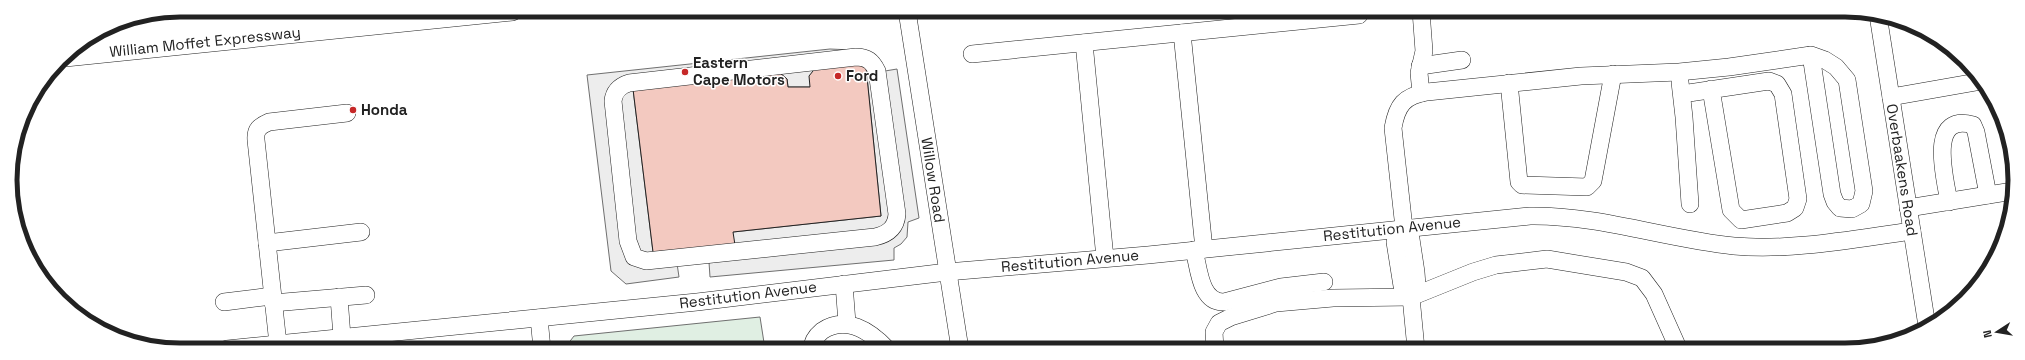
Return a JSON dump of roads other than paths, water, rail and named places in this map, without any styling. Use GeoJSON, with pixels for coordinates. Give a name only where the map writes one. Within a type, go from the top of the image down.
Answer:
{"type":"FeatureCollection","features":[{"type":"Feature","properties":{"kind":"main road","name":"William Moffet Expressway"},"geometry":{"type":"LineString","coordinates":[[106,35],[274,17]]}},
{"type":"Feature","properties":{"kind":"main road","name":"William Moffet Expressway"},"geometry":{"type":"LineString","coordinates":[[76,55],[444,17]]}},
{"type":"Feature","properties":{"kind":"street","name":"Willow Road"},"geometry":{"type":"LineString","coordinates":[[908,17],[959,343]]}},
{"type":"Feature","properties":{"kind":"street"},"geometry":{"type":"LineString","coordinates":[[972,54],[1339,17]]}},
{"type":"Feature","properties":{"kind":"street"},"geometry":{"type":"LineString","coordinates":[[1421,17],[1424,51],[1419,73],[1421,93]]}},
{"type":"Feature","properties":{"kind":"street","name":"Overbaakens Road"},"geometry":{"type":"LineString","coordinates":[[1879,21],[1926,321]]}},
{"type":"Feature","properties":{"kind":"street"},"geometry":{"type":"LineString","coordinates":[[1182,33],[1199,249],[1206,293],[1211,300],[1217,303],[1281,287],[1324,282]]}},
{"type":"Feature","properties":{"kind":"street"},"geometry":{"type":"LineString","coordinates":[[1084,43],[1105,258]]}},
{"type":"Feature","properties":{"kind":"street"},"geometry":{"type":"LineString","coordinates":[[1415,343],[1411,296],[1417,286],[1416,272],[1410,240],[1404,228],[1393,128],[1395,116],[1399,106],[1407,99],[1421,93],[1509,83],[1613,74],[1679,72],[1811,55],[1825,60],[1836,67],[1843,74],[1848,85],[1864,191],[1861,204],[1852,209],[1840,208],[1833,198],[1811,55]]}},
{"type":"Feature","properties":{"kind":"street"},"geometry":{"type":"LineString","coordinates":[[856,57],[867,58],[877,71],[897,221],[889,232],[875,237],[646,261],[637,259],[632,253],[628,241],[613,101],[616,90],[629,83],[856,57]]}},
{"type":"Feature","properties":{"kind":"street"},"geometry":{"type":"LineString","coordinates":[[1420,66],[1462,60]]}},
{"type":"Feature","properties":{"kind":"street"},"geometry":{"type":"LineString","coordinates":[[1679,72],[1690,204]]}},
{"type":"Feature","properties":{"kind":"street"},"geometry":{"type":"LineString","coordinates":[[1509,83],[1519,182],[1524,186],[1587,187],[1593,181],[1613,74]]}},
{"type":"Feature","properties":{"kind":"street"},"geometry":{"type":"LineString","coordinates":[[1682,94],[1711,89],[1769,81],[1778,84],[1782,94],[1798,199],[1795,208],[1787,213],[1741,220],[1731,210],[1711,89]]}},
{"type":"Feature","properties":{"kind":"street"},"geometry":{"type":"LineString","coordinates":[[1891,97],[1975,82]]}},
{"type":"Feature","properties":{"kind":"street"},"geometry":{"type":"LineString","coordinates":[[278,343],[256,140],[258,128],[269,122],[347,113]]}},
{"type":"Feature","properties":{"kind":"street"},"geometry":{"type":"LineString","coordinates":[[1949,202],[1941,148],[1945,132],[1953,127],[1964,124],[1973,125],[1976,132],[1988,195]]}},
{"type":"Feature","properties":{"kind":"street"},"geometry":{"type":"LineString","coordinates":[[1908,208],[2008,192]]}},
{"type":"Feature","properties":{"kind":"street","name":"Restitution Avenue"},"geometry":{"type":"LineString","coordinates":[[287,343],[698,302],[947,272],[1199,249],[1517,217],[1552,216],[1713,243],[1770,248],[1793,247],[1912,231]]}},
{"type":"Feature","properties":{"kind":"street"},"geometry":{"type":"LineString","coordinates":[[267,243],[361,232]]}},
{"type":"Feature","properties":{"kind":"street"},"geometry":{"type":"LineString","coordinates":[[1215,343],[1214,332],[1218,323],[1231,317],[1276,303],[1333,298],[1411,296],[1439,284],[1496,265],[1547,259],[1626,272],[1642,278],[1650,286],[1676,343]]}},
{"type":"Feature","properties":{"kind":"street"},"geometry":{"type":"LineString","coordinates":[[844,284],[847,323]]}},
{"type":"Feature","properties":{"kind":"street"},"geometry":{"type":"LineString","coordinates":[[224,302],[366,295]]}},
{"type":"Feature","properties":{"kind":"street"},"geometry":{"type":"LineString","coordinates":[[339,297],[342,337]]}},
{"type":"Feature","properties":{"kind":"street"},"geometry":{"type":"LineString","coordinates":[[539,318],[541,343]]}},
{"type":"Feature","properties":{"kind":"street"},"geometry":{"type":"LineString","coordinates":[[813,343],[814,338],[828,327],[847,323],[873,335],[881,343]]}},
{"type":"Feature","properties":{"kind":"place","name":"Eastern Cape Motors"},"geometry":{"type":"Point","coordinates":[685,72]}},
{"type":"Feature","properties":{"kind":"place","name":"Ford"},"geometry":{"type":"Point","coordinates":[838,76]}},
{"type":"Feature","properties":{"kind":"place","name":"Honda"},"geometry":{"type":"Point","coordinates":[353,110]}}]}
